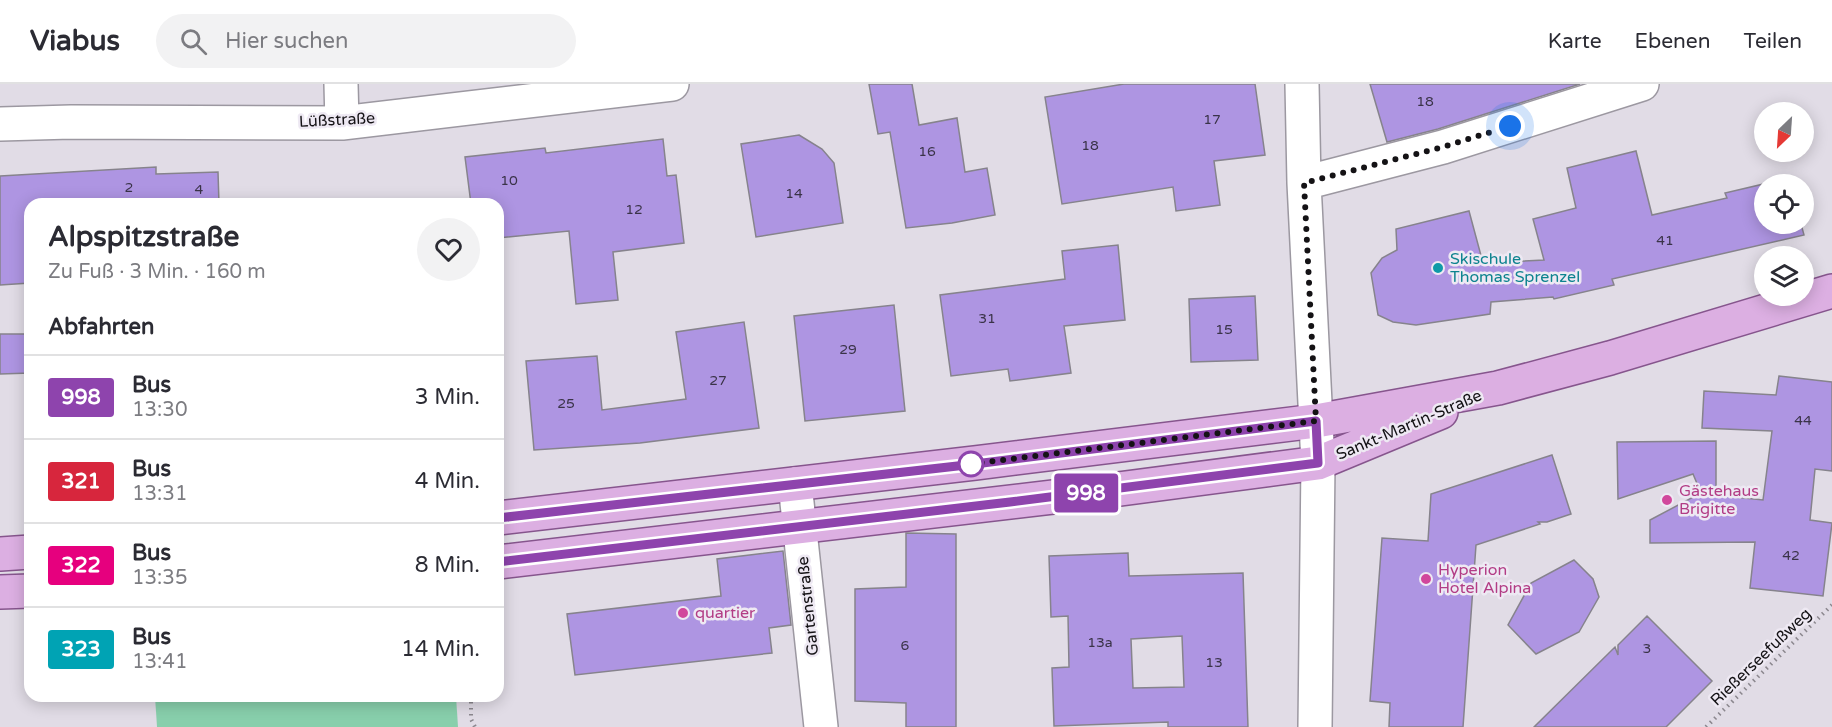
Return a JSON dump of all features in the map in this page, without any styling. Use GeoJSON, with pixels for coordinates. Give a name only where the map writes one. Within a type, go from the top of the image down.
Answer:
{"type":"FeatureCollection","features":[{"type":"Feature","properties":{"kind":"main road","name":"Sankt-Martin-Straße"},"geometry":{"type":"LineString","coordinates":[[504,517],[1316,421],[1498,388],[1610,358],[1832,291]]}},
{"type":"Feature","properties":{"kind":"main road","name":"Sankt-Martin-Straße"},"geometry":{"type":"LineString","coordinates":[[504,560],[800,527],[1318,463],[1498,388]]}},
{"type":"Feature","properties":{"kind":"main road"},"geometry":{"type":"LineString","coordinates":[[0,554],[24,552]]}},
{"type":"Feature","properties":{"kind":"main road"},"geometry":{"type":"LineString","coordinates":[[0,592],[24,591]]}},
{"type":"Feature","properties":{"kind":"street"},"geometry":{"type":"LineString","coordinates":[[341,84],[342,123]]}},
{"type":"Feature","properties":{"kind":"street","name":"Lüßstraße"},"geometry":{"type":"LineString","coordinates":[[0,124],[342,123],[672,84]]}},
{"type":"Feature","properties":{"kind":"street"},"geometry":{"type":"LineString","coordinates":[[1302,84],[1304,183],[1318,463],[1315,727]]}},
{"type":"Feature","properties":{"kind":"street"},"geometry":{"type":"LineString","coordinates":[[1304,183],[1443,147],[1642,84]]}},
{"type":"Feature","properties":{"kind":"street","name":"Gartenstraße"},"geometry":{"type":"LineString","coordinates":[[795,484],[821,727]]}},
{"type":"Feature","properties":{"kind":"path","name":"Rießerseefußweg"},"geometry":{"type":"LineString","coordinates":[[1706,727],[1832,605]]}},
{"type":"Feature","properties":{"kind":"path"},"geometry":{"type":"LineString","coordinates":[[471,702],[471,719],[474,727]]}},
{"type":"Feature","properties":{"kind":"green space"},"geometry":{"type":"Polygon","coordinates":[[[155,702],[456,702],[458,727],[157,727],[155,702]]]}},
{"type":"Feature","properties":{"kind":"building"},"geometry":{"type":"Polygon","coordinates":[[[869,84],[912,84],[919,125],[957,118],[965,172],[987,168],[995,215],[906,228],[890,132],[878,134],[869,84]]]}},
{"type":"Feature","properties":{"kind":"building"},"geometry":{"type":"Polygon","coordinates":[[[1124,84],[1255,84],[1265,155],[1214,161],[1220,205],[1176,211],[1173,187],[1062,204],[1045,97],[1124,84]]]}},
{"type":"Feature","properties":{"kind":"building"},"geometry":{"type":"Polygon","coordinates":[[[1370,84],[1580,84],[1438,129],[1387,142],[1370,84]]]}},
{"type":"Feature","properties":{"kind":"building"},"geometry":{"type":"Polygon","coordinates":[[[799,135],[822,149],[834,163],[843,223],[756,237],[741,144],[799,135]]]}},
{"type":"Feature","properties":{"kind":"building"},"geometry":{"type":"Polygon","coordinates":[[[663,139],[667,176],[676,175],[684,243],[613,252],[618,300],[576,304],[569,231],[504,237],[504,198],[470,198],[465,157],[545,148],[546,153],[663,139]]]}},
{"type":"Feature","properties":{"kind":"building"},"geometry":{"type":"Polygon","coordinates":[[[1636,151],[1652,215],[1727,198],[1725,193],[1754,186],[1754,234],[1804,235],[1612,279],[1614,285],[1554,299],[1553,297],[1491,302],[1490,314],[1416,325],[1393,322],[1378,315],[1371,273],[1382,258],[1397,250],[1396,229],[1469,211],[1483,263],[1544,260],[1533,219],[1576,208],[1567,168],[1636,151]]]}},
{"type":"Feature","properties":{"kind":"building"},"geometry":{"type":"Polygon","coordinates":[[[156,167],[156,174],[218,172],[219,198],[24,198],[24,283],[0,285],[0,176],[156,167]]]}},
{"type":"Feature","properties":{"kind":"building"},"geometry":{"type":"Polygon","coordinates":[[[1118,245],[1125,320],[1064,326],[1071,373],[1010,381],[1008,369],[951,376],[940,295],[1065,279],[1062,251],[1118,245]]]}},
{"type":"Feature","properties":{"kind":"building"},"geometry":{"type":"Polygon","coordinates":[[[1255,296],[1258,360],[1191,362],[1189,299],[1255,296]]]}},
{"type":"Feature","properties":{"kind":"building"},"geometry":{"type":"Polygon","coordinates":[[[894,305],[905,411],[805,421],[794,316],[894,305]]]}},
{"type":"Feature","properties":{"kind":"building"},"geometry":{"type":"Polygon","coordinates":[[[744,322],[759,428],[640,443],[534,450],[526,361],[597,356],[602,410],[686,399],[676,332],[744,322]]]}},
{"type":"Feature","properties":{"kind":"building"},"geometry":{"type":"Polygon","coordinates":[[[0,334],[24,334],[24,373],[0,374],[0,334]]]}},
{"type":"Feature","properties":{"kind":"building"},"geometry":{"type":"Polygon","coordinates":[[[1779,376],[1832,382],[1832,471],[1815,469],[1810,520],[1832,523],[1823,596],[1750,588],[1755,542],[1650,543],[1650,520],[1701,493],[1693,474],[1618,499],[1617,442],[1716,441],[1716,495],[1763,500],[1772,431],[1702,428],[1704,391],[1776,395],[1779,376]]]}},
{"type":"Feature","properties":{"kind":"building","name":"Hyperion Hotel Alpina"},"geometry":{"type":"Polygon","coordinates":[[[1552,455],[1571,514],[1547,522],[1538,522],[1540,524],[1476,545],[1463,727],[1389,727],[1390,703],[1370,701],[1382,538],[1428,541],[1431,494],[1552,455]]]}},
{"type":"Feature","properties":{"kind":"building"},"geometry":{"type":"Polygon","coordinates":[[[906,533],[956,534],[956,727],[906,727],[906,703],[855,701],[855,589],[906,587],[906,533]]]}},
{"type":"Feature","properties":{"kind":"building","name":"quartier"},"geometry":{"type":"Polygon","coordinates":[[[783,551],[791,625],[769,628],[772,653],[575,675],[567,614],[721,596],[717,559],[783,551]]]}},
{"type":"Feature","properties":{"kind":"building"},"geometry":{"type":"Polygon","coordinates":[[[1128,553],[1129,576],[1243,573],[1248,727],[1168,727],[1168,722],[1054,726],[1052,668],[1069,667],[1068,616],[1051,617],[1049,556],[1128,553]],[[1182,636],[1131,639],[1133,688],[1184,687],[1182,636]]]}},
{"type":"Feature","properties":{"kind":"building"},"geometry":{"type":"Polygon","coordinates":[[[1574,560],[1593,579],[1599,597],[1579,632],[1536,654],[1508,625],[1531,583],[1574,560]]]}},
{"type":"Feature","properties":{"kind":"building"},"geometry":{"type":"Polygon","coordinates":[[[1647,616],[1712,681],[1666,727],[1534,727],[1615,647],[1618,655],[1618,645],[1647,616]]]}},
{"type":"Feature","properties":{"kind":"bus line","name":"998"},"geometry":{"type":"LineString","coordinates":[[504,517],[975,464],[1316,421],[1318,463],[1104,491],[504,561]]}},
{"type":"Feature","properties":{"kind":"place","name":"Skischule Thomas Sprenzel"},"geometry":{"type":"Point","coordinates":[1438,268]}},
{"type":"Feature","properties":{"kind":"place","name":"Gästehaus Brigitte"},"geometry":{"type":"Point","coordinates":[1667,500]}},
{"type":"Feature","properties":{"kind":"place","name":"Hyperion Hotel Alpina"},"geometry":{"type":"Point","coordinates":[1426,579]}},
{"type":"Feature","properties":{"kind":"place","name":"quartier"},"geometry":{"type":"Point","coordinates":[683,613]}},
{"type":"Feature","properties":{"kind":"route"},"geometry":{"type":"LineString","coordinates":[[971,464],[1316,421],[1304,183],[1443,147],[1510,126]]}}]}
